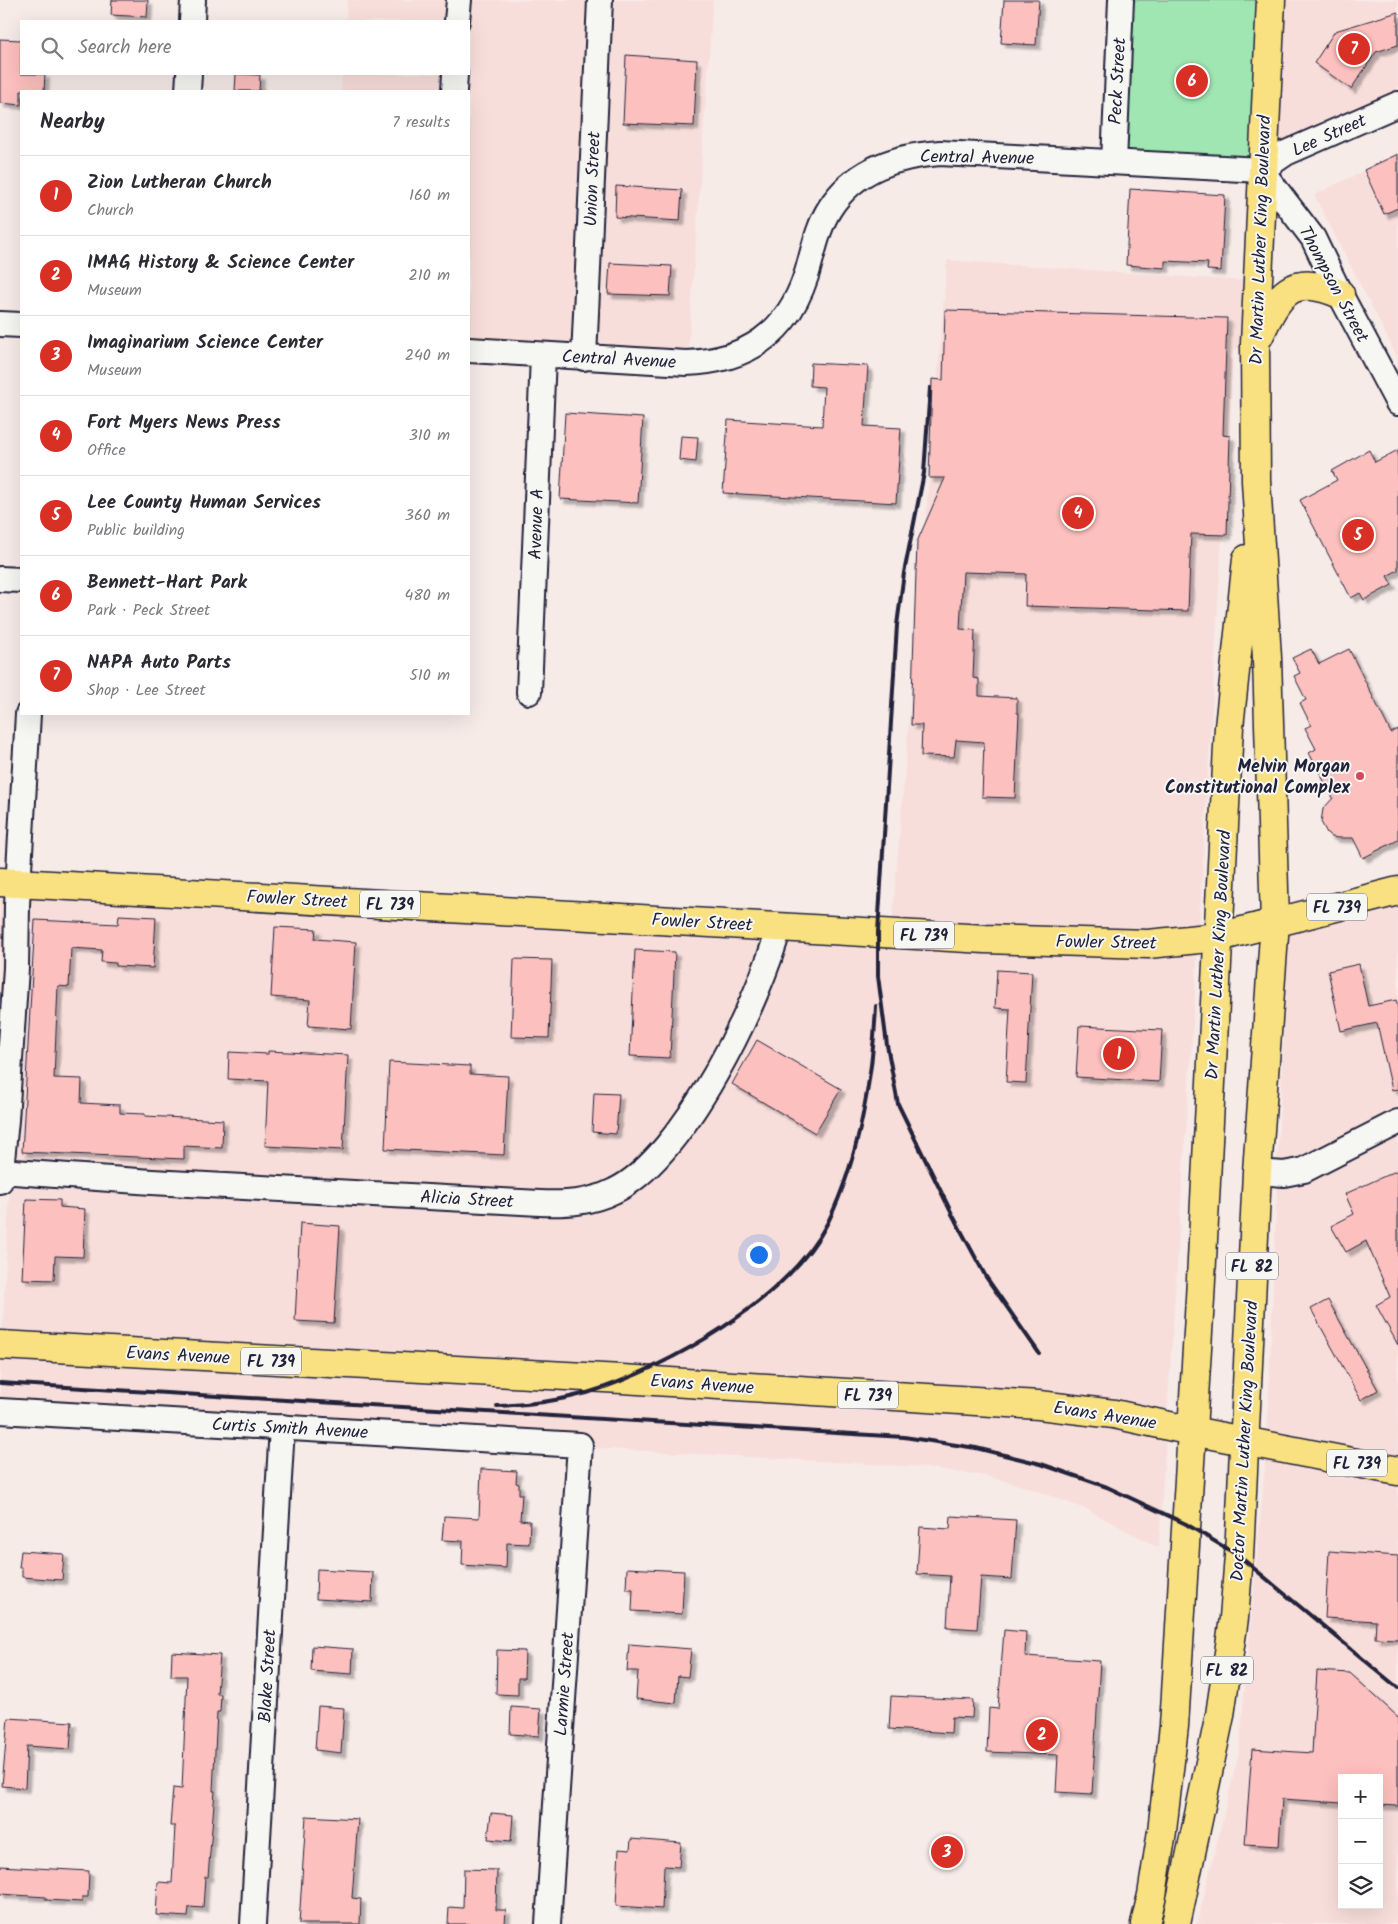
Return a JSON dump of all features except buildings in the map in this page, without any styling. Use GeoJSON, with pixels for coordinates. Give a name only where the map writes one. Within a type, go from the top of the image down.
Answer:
{"type":"FeatureCollection","features":[{"type":"Feature","properties":{"kind":"main road","name":"Dr Martin Luther King Boulevard"},"geometry":{"type":"LineString","coordinates":[[1270,0],[1255,344],[1256,481],[1266,658],[1275,922]]}},
{"type":"Feature","properties":{"kind":"main road"},"geometry":{"type":"LineString","coordinates":[[1255,344],[1271,310],[1279,299],[1290,290],[1311,285],[1323,287],[1340,294]]}},
{"type":"Feature","properties":{"kind":"main road","name":"Dr Martin Luther King Boulevard"},"geometry":{"type":"LineString","coordinates":[[1192,1431],[1229,727],[1256,481]]}},
{"type":"Feature","properties":{"kind":"main road"},"geometry":{"type":"LineString","coordinates":[[1238,652],[1250,655],[1257,670],[1260,699],[1261,814],[1273,843]]}},
{"type":"Feature","properties":{"kind":"main road","name":"Fowler Street"},"geometry":{"type":"LineString","coordinates":[[9,883],[999,939],[1148,944],[1219,937],[1398,891]]}},
{"type":"Feature","properties":{"kind":"main road","name":"Doctor Martin Luther King Boulevard"},"geometry":{"type":"LineString","coordinates":[[1176,1924],[1224,1693],[1237,1583],[1256,1172],[1275,922]]}},
{"type":"Feature","properties":{"kind":"main road","name":"Evans Avenue"},"geometry":{"type":"LineString","coordinates":[[0,1345],[622,1379],[1040,1405],[1114,1414],[1245,1442],[1398,1471]]}},
{"type":"Feature","properties":{"kind":"main road","name":"FL 82"},"geometry":{"type":"LineString","coordinates":[[1145,1924],[1152,1895],[1162,1831],[1174,1726],[1192,1431]]}},
{"type":"Feature","properties":{"kind":"street"},"geometry":{"type":"LineString","coordinates":[[192,20],[193,0]]}},
{"type":"Feature","properties":{"kind":"street"},"geometry":{"type":"LineString","coordinates":[[458,20],[459,0]]}},
{"type":"Feature","properties":{"kind":"street","name":"Union Street"},"geometry":{"type":"LineString","coordinates":[[584,358],[600,0]]}},
{"type":"Feature","properties":{"kind":"street","name":"Peck Street"},"geometry":{"type":"LineString","coordinates":[[1114,162],[1121,0]]}},
{"type":"Feature","properties":{"kind":"street"},"geometry":{"type":"LineString","coordinates":[[188,90],[189,75]]}},
{"type":"Feature","properties":{"kind":"street"},"geometry":{"type":"LineString","coordinates":[[454,90],[455,75]]}},
{"type":"Feature","properties":{"kind":"street","name":"Lee Street"},"geometry":{"type":"LineString","coordinates":[[1262,170],[1286,153],[1398,104]]}},
{"type":"Feature","properties":{"kind":"street","name":"Central Avenue"},"geometry":{"type":"LineString","coordinates":[[470,350],[543,356],[709,362],[729,358],[753,346],[786,317],[797,300],[819,232],[829,209],[844,190],[858,177],[876,167],[899,158],[940,153],[1262,170]]}},
{"type":"Feature","properties":{"kind":"street","name":"Thompson Street"},"geometry":{"type":"LineString","coordinates":[[1262,170],[1313,238],[1340,294],[1398,403]]}},
{"type":"Feature","properties":{"kind":"street"},"geometry":{"type":"LineString","coordinates":[[0,324],[20,325]]}},
{"type":"Feature","properties":{"kind":"street","name":"Avenue A"},"geometry":{"type":"LineString","coordinates":[[530,692],[543,356]]}},
{"type":"Feature","properties":{"kind":"street"},"geometry":{"type":"LineString","coordinates":[[0,580],[20,580]]}},
{"type":"Feature","properties":{"kind":"street"},"geometry":{"type":"LineString","coordinates":[[0,1174],[6,1120],[16,968],[9,883],[28,715]]}},
{"type":"Feature","properties":{"kind":"street","name":"Alicia Street"},"geometry":{"type":"LineString","coordinates":[[0,1174],[540,1204],[570,1204],[594,1199],[615,1191],[631,1181],[654,1161],[681,1128],[727,1054],[772,955],[779,927]]}},
{"type":"Feature","properties":{"kind":"street"},"geometry":{"type":"LineString","coordinates":[[1256,1172],[1284,1174],[1304,1170],[1398,1122]]}},
{"type":"Feature","properties":{"kind":"street","name":"Curtis Smith Avenue"},"geometry":{"type":"LineString","coordinates":[[0,1411],[580,1445]]}},
{"type":"Feature","properties":{"kind":"street","name":"Blake Street"},"geometry":{"type":"LineString","coordinates":[[253,1924],[282,1428]]}},
{"type":"Feature","properties":{"kind":"street","name":"Larmie Street"},"geometry":{"type":"LineString","coordinates":[[548,1924],[580,1445]]}},
{"type":"Feature","properties":{"kind":"shaded area"},"geometry":{"type":"Polygon","coordinates":[[[347,0],[448,0],[447,20],[346,20],[347,0]]]}},
{"type":"Feature","properties":{"kind":"shaded area"},"geometry":{"type":"Polygon","coordinates":[[[469,0],[589,0],[575,348],[470,341],[470,90],[464,90],[465,75],[470,75],[469,0]]]}},
{"type":"Feature","properties":{"kind":"shaded area"},"geometry":{"type":"Polygon","coordinates":[[[610,0],[713,0],[688,354],[595,349],[610,0]]]}},
{"type":"Feature","properties":{"kind":"shaded area"},"geometry":{"type":"Polygon","coordinates":[[[1281,0],[1398,0],[1398,94],[1273,151],[1281,0]]]}},
{"type":"Feature","properties":{"kind":"shaded area"},"geometry":{"type":"Polygon","coordinates":[[[342,75],[444,75],[443,90],[341,90],[342,75]]]}},
{"type":"Feature","properties":{"kind":"shaded area"},"geometry":{"type":"Polygon","coordinates":[[[1398,154],[1398,358],[1314,195],[1398,154]]]}},
{"type":"Feature","properties":{"kind":"shaded area"},"geometry":{"type":"Polygon","coordinates":[[[947,260],[1247,281],[1243,346],[1233,351],[1199,930],[1147,935],[892,924],[947,260]]]}},
{"type":"Feature","properties":{"kind":"shaded area"},"geometry":{"type":"Polygon","coordinates":[[[0,892],[7,893],[0,1055],[0,892]]]}},
{"type":"Feature","properties":{"kind":"shaded area"},"geometry":{"type":"Polygon","coordinates":[[[28,893],[767,935],[762,952],[718,1050],[673,1123],[641,1160],[610,1183],[568,1194],[12,1163],[28,893]]]}},
{"type":"Feature","properties":{"kind":"shaded area"},"geometry":{"type":"Polygon","coordinates":[[[1398,900],[1398,1111],[1300,1161],[1277,1164],[1289,928],[1398,900]]]}},
{"type":"Feature","properties":{"kind":"shaded area"},"geometry":{"type":"Polygon","coordinates":[[[787,936],[1198,948],[1167,1416],[2,1336],[10,1181],[428,1206],[638,1188],[787,936]]]}},
{"type":"Feature","properties":{"kind":"shaded area"},"geometry":{"type":"Polygon","coordinates":[[[1398,1133],[1398,1462],[1267,1437],[1277,1183],[1398,1133]]]}},
{"type":"Feature","properties":{"kind":"shaded area"},"geometry":{"type":"Polygon","coordinates":[[[0,1355],[1039,1414],[1166,1435],[1159,1548],[1088,1510],[1029,1488],[986,1476],[920,1467],[0,1414],[0,1355]]]}},
{"type":"Feature","properties":{"kind":"shaded area"},"geometry":{"type":"Polygon","coordinates":[[[1266,1455],[1398,1481],[1398,1924],[1197,1924],[1239,1752],[1266,1455]]]}},
{"type":"Feature","properties":{"kind":"green space"},"geometry":{"type":"Polygon","coordinates":[[[1121,0],[1270,0],[1262,171],[1113,162],[1121,0]]]}},
{"type":"Feature","properties":{"kind":"railway"},"geometry":{"type":"LineString","coordinates":[[930,388],[924,473],[904,573],[897,625],[878,932],[878,976],[887,1045],[898,1104],[952,1214],[986,1277],[1039,1353]]}},
{"type":"Feature","properties":{"kind":"railway"},"geometry":{"type":"LineString","coordinates":[[497,1406],[542,1402],[587,1393],[653,1367],[723,1327],[756,1304],[785,1278],[809,1251],[828,1222],[848,1172],[863,1117],[868,1088],[876,1006]]}},
{"type":"Feature","properties":{"kind":"railway"},"geometry":{"type":"LineString","coordinates":[[0,1383],[904,1437],[976,1448],[1041,1464],[1107,1487],[1186,1524],[1239,1556],[1398,1688]]}},
{"type":"Feature","properties":{"kind":"place","name":"NAPA Auto Parts"},"geometry":{"type":"Point","coordinates":[1354,49]}},
{"type":"Feature","properties":{"kind":"place","name":"Bennett-Hart Park"},"geometry":{"type":"Point","coordinates":[1192,81]}},
{"type":"Feature","properties":{"kind":"place","name":"Fort Myers News Press"},"geometry":{"type":"Point","coordinates":[1078,513]}},
{"type":"Feature","properties":{"kind":"place","name":"Lee County Human Services"},"geometry":{"type":"Point","coordinates":[1358,535]}},
{"type":"Feature","properties":{"kind":"place","name":"Melvin Morgan Constitutional Complex"},"geometry":{"type":"Point","coordinates":[1360,776]}},
{"type":"Feature","properties":{"kind":"place","name":"Zion Lutheran Church"},"geometry":{"type":"Point","coordinates":[1119,1054]}},
{"type":"Feature","properties":{"kind":"place","name":"IMAG History & Science Center"},"geometry":{"type":"Point","coordinates":[1042,1735]}},
{"type":"Feature","properties":{"kind":"place","name":"Imaginarium Science Center"},"geometry":{"type":"Point","coordinates":[947,1852]}}]}
